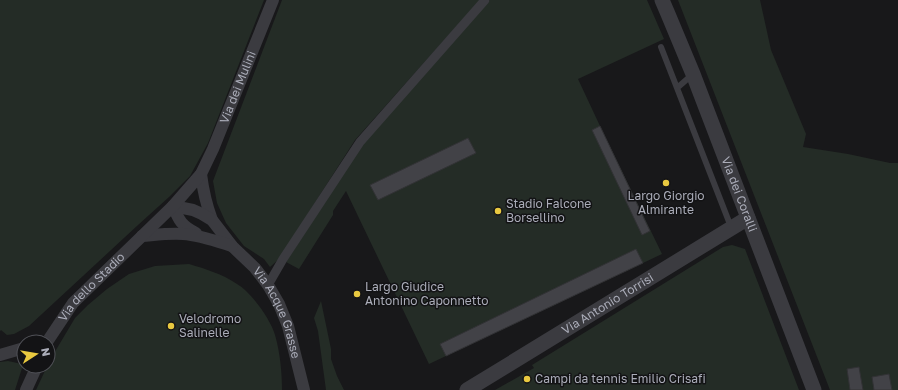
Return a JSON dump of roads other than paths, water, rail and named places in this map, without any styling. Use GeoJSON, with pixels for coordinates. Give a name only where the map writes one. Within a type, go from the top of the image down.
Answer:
{"type":"FeatureCollection","features":[{"type":"Feature","properties":{"kind":"street","name":"Via dei Mulini"},"geometry":{"type":"LineString","coordinates":[[173,206],[201,174],[213,149],[273,0]]}},
{"type":"Feature","properties":{"kind":"street"},"geometry":{"type":"LineString","coordinates":[[268,285],[283,259],[360,142],[485,0]]}},
{"type":"Feature","properties":{"kind":"street","name":"Via dei Coralli"},"geometry":{"type":"LineString","coordinates":[[662,0],[693,74],[814,390]]}},
{"type":"Feature","properties":{"kind":"street"},"geometry":{"type":"LineString","coordinates":[[201,174],[206,204],[212,220]]}},
{"type":"Feature","properties":{"kind":"street"},"geometry":{"type":"LineString","coordinates":[[173,206],[193,210],[212,220]]}},
{"type":"Feature","properties":{"kind":"street"},"geometry":{"type":"LineString","coordinates":[[173,206],[183,226],[206,238],[232,246]]}},
{"type":"Feature","properties":{"kind":"street","name":"Via dello Stadio"},"geometry":{"type":"LineString","coordinates":[[52,334],[73,303],[173,206]]}},
{"type":"Feature","properties":{"kind":"street","name":"Via Antonio Torrisi"},"geometry":{"type":"LineString","coordinates":[[467,390],[748,218]]}},
{"type":"Feature","properties":{"kind":"street","name":"Via Acque Grasse"},"geometry":{"type":"LineString","coordinates":[[212,220],[232,246],[255,268],[268,285],[279,304],[288,326],[304,390]]}},
{"type":"Feature","properties":{"kind":"street"},"geometry":{"type":"LineString","coordinates":[[142,236],[182,234],[206,238]]}},
{"type":"Feature","properties":{"kind":"street"},"geometry":{"type":"LineString","coordinates":[[0,355],[16,350]]}},
{"type":"Feature","properties":{"kind":"street"},"geometry":{"type":"LineString","coordinates":[[26,390],[33,374]]}},
{"type":"Feature","properties":{"kind":"lane"},"geometry":{"type":"LineString","coordinates":[[661,47],[732,228]]}},
{"type":"Feature","properties":{"kind":"lane"},"geometry":{"type":"LineString","coordinates":[[677,88],[693,74]]}},
{"type":"Feature","properties":{"kind":"place","name":"Largo Giorgio Almirante"},"geometry":{"type":"Point","coordinates":[666,183]}},
{"type":"Feature","properties":{"kind":"place","name":"Stadio Falcone Borsellino"},"geometry":{"type":"Point","coordinates":[498,211]}},
{"type":"Feature","properties":{"kind":"place","name":"Largo Giudice Antonino Caponnetto"},"geometry":{"type":"Point","coordinates":[357,294]}},
{"type":"Feature","properties":{"kind":"place","name":"Velodromo Salinelle"},"geometry":{"type":"Point","coordinates":[171,326]}},
{"type":"Feature","properties":{"kind":"place","name":"Campi da tennis Emilio Crisafi"},"geometry":{"type":"Point","coordinates":[527,379]}}]}
